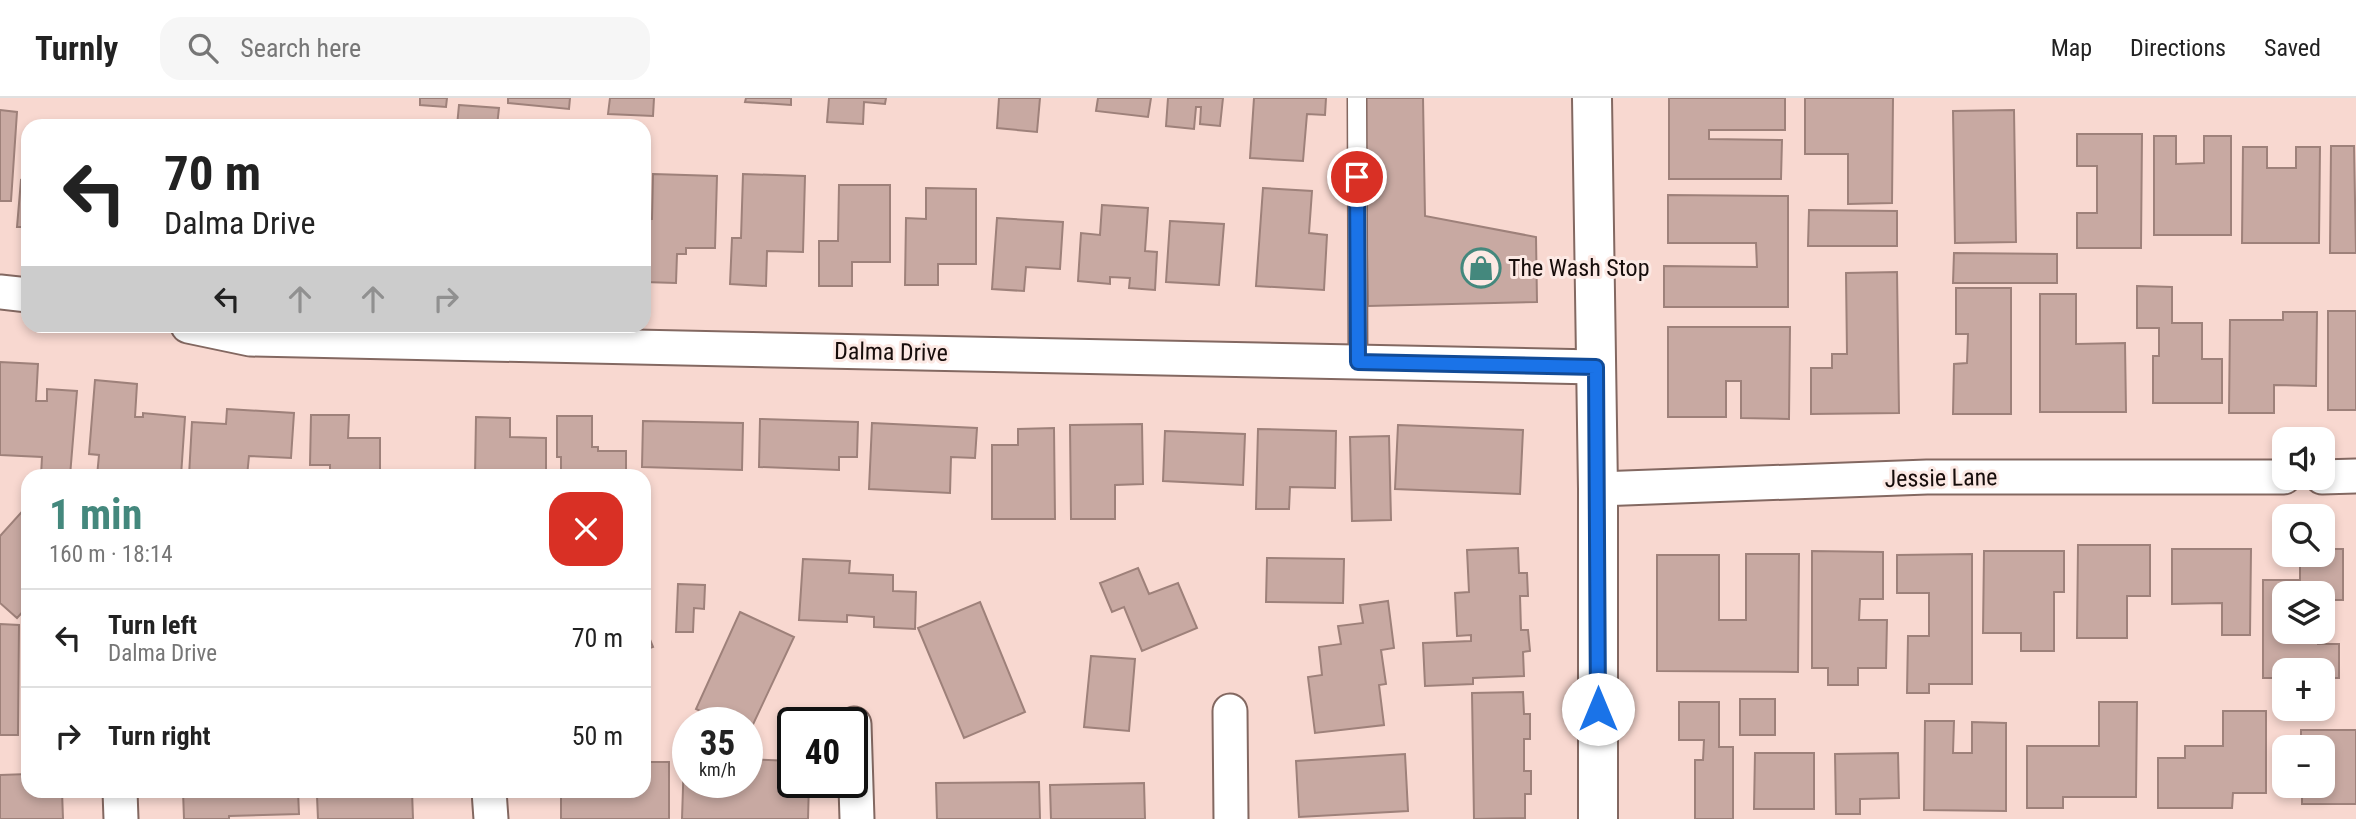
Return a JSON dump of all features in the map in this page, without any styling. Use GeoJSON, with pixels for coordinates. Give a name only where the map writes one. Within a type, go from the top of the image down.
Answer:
{"type":"FeatureCollection","features":[{"type":"Feature","properties":{"kind":"street"},"geometry":{"type":"LineString","coordinates":[[1592,98],[1598,489],[1598,819]]}},
{"type":"Feature","properties":{"kind":"street"},"geometry":{"type":"LineString","coordinates":[[0,292],[21,294]]}},
{"type":"Feature","properties":{"kind":"street","name":"Dalma Drive"},"geometry":{"type":"LineString","coordinates":[[221,333],[250,339],[1596,367]]}},
{"type":"Feature","properties":{"kind":"street","name":"Jessie Lane"},"geometry":{"type":"LineString","coordinates":[[1598,489],[1927,477],[2272,477]]}},
{"type":"Feature","properties":{"kind":"street"},"geometry":{"type":"LineString","coordinates":[[2335,477],[2356,477]]}},
{"type":"Feature","properties":{"kind":"street"},"geometry":{"type":"LineString","coordinates":[[1230,711],[1231,819]]}},
{"type":"Feature","properties":{"kind":"street"},"geometry":{"type":"LineString","coordinates":[[120,798],[121,819]]}},
{"type":"Feature","properties":{"kind":"street"},"geometry":{"type":"LineString","coordinates":[[490,798],[491,819]]}},
{"type":"Feature","properties":{"kind":"street"},"geometry":{"type":"LineString","coordinates":[[857,798],[858,819]]}},
{"type":"Feature","properties":{"kind":"lane"},"geometry":{"type":"LineString","coordinates":[[1357,98],[1358,362]]}},
{"type":"Feature","properties":{"kind":"building"},"geometry":{"type":"Polygon","coordinates":[[[420,98],[447,98],[446,107],[420,105],[420,98]]]}},
{"type":"Feature","properties":{"kind":"building"},"geometry":{"type":"Polygon","coordinates":[[[508,98],[570,98],[569,109],[508,103],[508,98]]]}},
{"type":"Feature","properties":{"kind":"building"},"geometry":{"type":"Polygon","coordinates":[[[610,98],[654,98],[653,116],[608,114],[610,98]]]}},
{"type":"Feature","properties":{"kind":"building"},"geometry":{"type":"Polygon","coordinates":[[[746,98],[791,98],[791,105],[745,102],[746,98]]]}},
{"type":"Feature","properties":{"kind":"building"},"geometry":{"type":"Polygon","coordinates":[[[829,98],[886,98],[885,104],[864,102],[863,124],[827,122],[829,98]]]}},
{"type":"Feature","properties":{"kind":"building"},"geometry":{"type":"Polygon","coordinates":[[[999,98],[1040,98],[1037,132],[997,128],[999,98]]]}},
{"type":"Feature","properties":{"kind":"building"},"geometry":{"type":"Polygon","coordinates":[[[1098,98],[1151,98],[1148,117],[1096,111],[1098,98]]]}},
{"type":"Feature","properties":{"kind":"building"},"geometry":{"type":"Polygon","coordinates":[[[1168,98],[1223,98],[1220,126],[1200,124],[1201,107],[1196,107],[1194,129],[1166,126],[1168,98]]]}},
{"type":"Feature","properties":{"kind":"building"},"geometry":{"type":"Polygon","coordinates":[[[1254,98],[1326,98],[1325,115],[1307,114],[1303,161],[1250,158],[1254,98]]]}},
{"type":"Feature","properties":{"kind":"building"},"geometry":{"type":"Polygon","coordinates":[[[1364,98],[1423,98],[1425,216],[1536,237],[1537,302],[1368,306],[1364,98]]]}},
{"type":"Feature","properties":{"kind":"building"},"geometry":{"type":"Polygon","coordinates":[[[1669,98],[1785,98],[1785,130],[1709,130],[1709,139],[1782,140],[1781,179],[1669,179],[1669,98]]]}},
{"type":"Feature","properties":{"kind":"building"},"geometry":{"type":"Polygon","coordinates":[[[1805,98],[1893,98],[1892,203],[1848,204],[1848,154],[1805,154],[1805,98]]]}},
{"type":"Feature","properties":{"kind":"building"},"geometry":{"type":"Polygon","coordinates":[[[459,105],[499,108],[498,119],[458,119],[459,105]]]}},
{"type":"Feature","properties":{"kind":"building"},"geometry":{"type":"Polygon","coordinates":[[[0,110],[17,112],[11,201],[0,201],[0,110]]]}},
{"type":"Feature","properties":{"kind":"building"},"geometry":{"type":"Polygon","coordinates":[[[2014,110],[2016,242],[1955,243],[1953,111],[2014,110]]]}},
{"type":"Feature","properties":{"kind":"building"},"geometry":{"type":"Polygon","coordinates":[[[2077,134],[2142,134],[2141,248],[2077,248],[2077,213],[2097,213],[2097,166],[2077,166],[2077,134]]]}},
{"type":"Feature","properties":{"kind":"building"},"geometry":{"type":"Polygon","coordinates":[[[2154,136],[2176,136],[2176,164],[2204,163],[2204,136],[2231,136],[2231,235],[2154,235],[2154,136]]]}},
{"type":"Feature","properties":{"kind":"building"},"geometry":{"type":"Polygon","coordinates":[[[2331,146],[2354,146],[2356,253],[2330,253],[2331,146]]]}},
{"type":"Feature","properties":{"kind":"building"},"geometry":{"type":"Polygon","coordinates":[[[2243,147],[2267,147],[2267,168],[2296,168],[2296,147],[2320,147],[2319,243],[2242,243],[2243,147]]]}},
{"type":"Feature","properties":{"kind":"building"},"geometry":{"type":"Polygon","coordinates":[[[653,174],[717,176],[715,248],[686,248],[686,254],[677,254],[676,283],[651,282],[653,174]]]}},
{"type":"Feature","properties":{"kind":"building"},"geometry":{"type":"Polygon","coordinates":[[[743,174],[805,176],[803,252],[767,251],[766,286],[730,284],[732,238],[741,238],[743,174]]]}},
{"type":"Feature","properties":{"kind":"building"},"geometry":{"type":"Polygon","coordinates":[[[21,180],[21,227],[17,227],[21,180]]]}},
{"type":"Feature","properties":{"kind":"building"},"geometry":{"type":"Polygon","coordinates":[[[839,185],[890,185],[890,262],[852,262],[852,286],[819,286],[819,241],[838,241],[839,185]]]}},
{"type":"Feature","properties":{"kind":"building"},"geometry":{"type":"Polygon","coordinates":[[[926,188],[976,189],[976,264],[938,264],[938,285],[905,285],[906,218],[926,219],[926,188]]]}},
{"type":"Feature","properties":{"kind":"building"},"geometry":{"type":"Polygon","coordinates":[[[1263,188],[1312,191],[1309,233],[1327,235],[1324,290],[1256,286],[1263,188]]]}},
{"type":"Feature","properties":{"kind":"building"},"geometry":{"type":"Polygon","coordinates":[[[1668,195],[1788,196],[1788,307],[1664,307],[1664,266],[1757,267],[1756,243],[1668,243],[1668,195]]]}},
{"type":"Feature","properties":{"kind":"building"},"geometry":{"type":"Polygon","coordinates":[[[1102,205],[1148,208],[1145,251],[1157,252],[1155,290],[1129,288],[1130,278],[1110,277],[1110,284],[1078,281],[1081,233],[1100,235],[1102,205]]]}},
{"type":"Feature","properties":{"kind":"building"},"geometry":{"type":"Polygon","coordinates":[[[1809,210],[1897,211],[1897,246],[1808,246],[1809,210]]]}},
{"type":"Feature","properties":{"kind":"building"},"geometry":{"type":"Polygon","coordinates":[[[997,218],[1063,222],[1060,269],[1026,267],[1024,291],[992,289],[997,218]]]}},
{"type":"Feature","properties":{"kind":"building"},"geometry":{"type":"Polygon","coordinates":[[[1170,221],[1224,224],[1219,285],[1166,282],[1170,221]]]}},
{"type":"Feature","properties":{"kind":"building"},"geometry":{"type":"Polygon","coordinates":[[[1954,253],[2057,254],[2057,283],[1953,283],[1954,253]]]}},
{"type":"Feature","properties":{"kind":"building"},"geometry":{"type":"Polygon","coordinates":[[[1897,272],[1899,413],[1811,414],[1811,368],[1832,368],[1832,354],[1847,354],[1846,273],[1897,272]]]}},
{"type":"Feature","properties":{"kind":"building"},"geometry":{"type":"Polygon","coordinates":[[[2137,286],[2172,287],[2172,323],[2202,323],[2202,359],[2222,359],[2222,403],[2153,403],[2153,356],[2159,356],[2159,328],[2137,328],[2137,286]]]}},
{"type":"Feature","properties":{"kind":"building"},"geometry":{"type":"Polygon","coordinates":[[[1956,288],[2011,288],[2011,414],[1953,414],[1954,364],[1967,363],[1968,334],[1956,334],[1956,288]]]}},
{"type":"Feature","properties":{"kind":"building"},"geometry":{"type":"Polygon","coordinates":[[[2040,294],[2076,294],[2076,344],[2125,343],[2126,412],[2040,412],[2040,294]]]}},
{"type":"Feature","properties":{"kind":"building"},"geometry":{"type":"Polygon","coordinates":[[[2328,311],[2356,311],[2356,410],[2328,410],[2328,311]]]}},
{"type":"Feature","properties":{"kind":"building"},"geometry":{"type":"Polygon","coordinates":[[[2283,312],[2317,312],[2316,386],[2274,385],[2274,413],[2229,413],[2230,320],[2283,320],[2283,312]]]}},
{"type":"Feature","properties":{"kind":"building"},"geometry":{"type":"Polygon","coordinates":[[[1668,327],[1790,327],[1789,419],[1741,418],[1741,381],[1726,381],[1726,417],[1668,417],[1668,327]]]}},
{"type":"Feature","properties":{"kind":"building"},"geometry":{"type":"Polygon","coordinates":[[[0,362],[38,364],[36,401],[47,401],[47,389],[77,391],[71,469],[41,469],[42,457],[0,455],[0,362]]]}},
{"type":"Feature","properties":{"kind":"building"},"geometry":{"type":"Polygon","coordinates":[[[95,380],[137,384],[135,417],[143,417],[143,413],[185,417],[181,469],[98,469],[99,455],[89,454],[95,380]]]}},
{"type":"Feature","properties":{"kind":"building"},"geometry":{"type":"Polygon","coordinates":[[[227,409],[294,413],[291,458],[249,456],[248,469],[189,469],[192,422],[226,424],[227,409]]]}},
{"type":"Feature","properties":{"kind":"building"},"geometry":{"type":"Polygon","coordinates":[[[311,415],[349,415],[348,438],[380,438],[380,469],[330,469],[330,465],[310,465],[311,415]]]}},
{"type":"Feature","properties":{"kind":"building"},"geometry":{"type":"Polygon","coordinates":[[[557,416],[592,416],[592,447],[598,447],[598,451],[626,451],[626,469],[561,469],[561,457],[557,457],[557,416]]]}},
{"type":"Feature","properties":{"kind":"building"},"geometry":{"type":"Polygon","coordinates":[[[476,417],[510,418],[510,437],[546,438],[546,469],[475,469],[476,417]]]}},
{"type":"Feature","properties":{"kind":"building"},"geometry":{"type":"Polygon","coordinates":[[[760,419],[858,422],[857,457],[839,457],[839,470],[759,467],[760,419]]]}},
{"type":"Feature","properties":{"kind":"building"},"geometry":{"type":"Polygon","coordinates":[[[643,421],[743,423],[742,470],[642,467],[643,421]]]}},
{"type":"Feature","properties":{"kind":"building"},"geometry":{"type":"Polygon","coordinates":[[[872,423],[977,428],[975,458],[951,457],[950,493],[869,489],[872,423]]]}},
{"type":"Feature","properties":{"kind":"building"},"geometry":{"type":"Polygon","coordinates":[[[1142,424],[1143,484],[1115,485],[1115,519],[1071,519],[1070,425],[1142,424]]]}},
{"type":"Feature","properties":{"kind":"building"},"geometry":{"type":"Polygon","coordinates":[[[1398,425],[1523,430],[1520,494],[1395,489],[1398,425]]]}},
{"type":"Feature","properties":{"kind":"building"},"geometry":{"type":"Polygon","coordinates":[[[1054,428],[1055,519],[992,519],[992,445],[1018,445],[1018,429],[1054,428]]]}},
{"type":"Feature","properties":{"kind":"building"},"geometry":{"type":"Polygon","coordinates":[[[1258,429],[1336,431],[1335,488],[1290,487],[1289,509],[1256,509],[1258,429]]]}},
{"type":"Feature","properties":{"kind":"building"},"geometry":{"type":"Polygon","coordinates":[[[1165,431],[1245,434],[1243,485],[1163,481],[1165,431]]]}},
{"type":"Feature","properties":{"kind":"building"},"geometry":{"type":"Polygon","coordinates":[[[1389,436],[1391,520],[1352,521],[1350,437],[1389,436]]]}},
{"type":"Feature","properties":{"kind":"building"},"geometry":{"type":"Polygon","coordinates":[[[21,513],[21,614],[17,618],[0,603],[0,536],[21,513]]]}},
{"type":"Feature","properties":{"kind":"building"},"geometry":{"type":"Polygon","coordinates":[[[2078,545],[2150,545],[2150,596],[2127,596],[2127,638],[2077,638],[2078,545]]]}},
{"type":"Feature","properties":{"kind":"building"},"geometry":{"type":"Polygon","coordinates":[[[1518,548],[1519,573],[1527,573],[1528,596],[1520,596],[1521,630],[1528,630],[1530,651],[1523,652],[1524,676],[1473,678],[1473,684],[1425,686],[1423,643],[1471,641],[1471,635],[1457,636],[1455,593],[1469,592],[1467,550],[1518,548]]]}},
{"type":"Feature","properties":{"kind":"building"},"geometry":{"type":"Polygon","coordinates":[[[2172,549],[2251,549],[2250,635],[2222,635],[2222,603],[2172,604],[2172,549]]]}},
{"type":"Feature","properties":{"kind":"building"},"geometry":{"type":"Polygon","coordinates":[[[2335,549],[2343,549],[2343,600],[2335,600],[2335,581],[2272,581],[2272,644],[2339,644],[2339,678],[2335,678],[2335,658],[2272,658],[2272,678],[2263,678],[2263,580],[2300,580],[2300,567],[2335,567],[2335,549]]]}},
{"type":"Feature","properties":{"kind":"building"},"geometry":{"type":"Polygon","coordinates":[[[1812,551],[1883,552],[1883,599],[1860,599],[1859,620],[1887,620],[1886,668],[1858,668],[1858,685],[1828,685],[1828,668],[1812,668],[1812,551]]]}},
{"type":"Feature","properties":{"kind":"building"},"geometry":{"type":"Polygon","coordinates":[[[1984,551],[2064,551],[2064,592],[2054,592],[2054,651],[2021,651],[2021,633],[1983,633],[1984,551]]]}},
{"type":"Feature","properties":{"kind":"building"},"geometry":{"type":"Polygon","coordinates":[[[1746,554],[1799,554],[1798,672],[1657,671],[1657,555],[1719,555],[1719,620],[1746,620],[1746,554]]]}},
{"type":"Feature","properties":{"kind":"building"},"geometry":{"type":"Polygon","coordinates":[[[1972,554],[1972,684],[1929,684],[1929,693],[1907,693],[1908,636],[1929,636],[1929,593],[1897,593],[1897,555],[1972,554]]]}},
{"type":"Feature","properties":{"kind":"building"},"geometry":{"type":"Polygon","coordinates":[[[1267,558],[1344,559],[1343,603],[1266,602],[1267,558]]]}},
{"type":"Feature","properties":{"kind":"building"},"geometry":{"type":"Polygon","coordinates":[[[803,559],[850,561],[849,573],[893,575],[893,591],[916,592],[915,629],[874,627],[874,617],[847,615],[847,622],[799,620],[803,559]]]}},
{"type":"Feature","properties":{"kind":"building"},"geometry":{"type":"Polygon","coordinates":[[[1138,568],[1149,594],[1178,583],[1197,628],[1142,651],[1124,607],[1112,612],[1100,583],[1138,568]]]}},
{"type":"Feature","properties":{"kind":"building"},"geometry":{"type":"Polygon","coordinates":[[[678,584],[705,585],[704,609],[694,608],[693,632],[676,632],[678,584]]]}},
{"type":"Feature","properties":{"kind":"building"},"geometry":{"type":"Polygon","coordinates":[[[1388,601],[1394,648],[1381,650],[1386,684],[1379,685],[1384,725],[1315,733],[1308,677],[1322,675],[1319,647],[1341,644],[1338,626],[1363,623],[1360,605],[1388,601]]]}},
{"type":"Feature","properties":{"kind":"building"},"geometry":{"type":"Polygon","coordinates":[[[980,602],[1025,712],[964,738],[918,628],[980,602]]]}},
{"type":"Feature","properties":{"kind":"building"},"geometry":{"type":"Polygon","coordinates":[[[740,612],[794,637],[761,707],[697,707],[740,612]]]}},
{"type":"Feature","properties":{"kind":"building"},"geometry":{"type":"Polygon","coordinates":[[[0,624],[19,625],[18,735],[0,735],[0,624]]]}},
{"type":"Feature","properties":{"kind":"building"},"geometry":{"type":"Polygon","coordinates":[[[1091,656],[1135,659],[1129,731],[1084,727],[1091,656]]]}},
{"type":"Feature","properties":{"kind":"building"},"geometry":{"type":"Polygon","coordinates":[[[1523,692],[1524,714],[1530,714],[1530,739],[1524,739],[1524,771],[1531,771],[1531,794],[1525,794],[1525,818],[1474,819],[1472,693],[1523,692]]]}},
{"type":"Feature","properties":{"kind":"building"},"geometry":{"type":"Polygon","coordinates":[[[1740,699],[1775,699],[1775,735],[1740,735],[1740,699]]]}},
{"type":"Feature","properties":{"kind":"building"},"geometry":{"type":"Polygon","coordinates":[[[1679,702],[1719,702],[1719,747],[1733,747],[1733,819],[1695,819],[1695,760],[1703,760],[1704,740],[1679,740],[1679,702]]]}},
{"type":"Feature","properties":{"kind":"building"},"geometry":{"type":"Polygon","coordinates":[[[2099,702],[2137,702],[2136,797],[2063,797],[2063,808],[2027,808],[2027,746],[2099,746],[2099,702]]]}},
{"type":"Feature","properties":{"kind":"building"},"geometry":{"type":"Polygon","coordinates":[[[2223,711],[2266,711],[2266,793],[2233,793],[2232,808],[2158,808],[2158,758],[2185,758],[2185,746],[2223,746],[2223,711]]]}},
{"type":"Feature","properties":{"kind":"building"},"geometry":{"type":"Polygon","coordinates":[[[1925,721],[1954,721],[1953,753],[1972,753],[1972,722],[2006,723],[2006,811],[1924,810],[1925,721]]]}},
{"type":"Feature","properties":{"kind":"building"},"geometry":{"type":"Polygon","coordinates":[[[2301,730],[2356,730],[2356,804],[2302,804],[2302,798],[2335,798],[2335,735],[2301,735],[2301,730]]]}},
{"type":"Feature","properties":{"kind":"building"},"geometry":{"type":"Polygon","coordinates":[[[1755,753],[1814,753],[1814,809],[1754,809],[1755,753]]]}},
{"type":"Feature","properties":{"kind":"building"},"geometry":{"type":"Polygon","coordinates":[[[1898,753],[1899,798],[1860,799],[1860,814],[1836,814],[1835,754],[1898,753]]]}},
{"type":"Feature","properties":{"kind":"building"},"geometry":{"type":"Polygon","coordinates":[[[1405,754],[1408,811],[1299,817],[1296,761],[1405,754]]]}},
{"type":"Feature","properties":{"kind":"building"},"geometry":{"type":"Polygon","coordinates":[[[763,760],[777,760],[777,798],[809,798],[808,819],[682,819],[683,798],[763,798],[763,760]]]}},
{"type":"Feature","properties":{"kind":"building"},"geometry":{"type":"Polygon","coordinates":[[[651,762],[669,762],[669,819],[561,819],[561,798],[651,798],[651,762]]]}},
{"type":"Feature","properties":{"kind":"building"},"geometry":{"type":"Polygon","coordinates":[[[21,774],[21,798],[62,798],[63,819],[0,819],[0,775],[21,774]]]}},
{"type":"Feature","properties":{"kind":"building"},"geometry":{"type":"Polygon","coordinates":[[[1039,782],[1040,819],[937,819],[936,783],[1039,782]]]}},
{"type":"Feature","properties":{"kind":"building"},"geometry":{"type":"Polygon","coordinates":[[[1144,783],[1145,819],[1051,819],[1050,785],[1144,783]]]}},
{"type":"Feature","properties":{"kind":"building"},"geometry":{"type":"Polygon","coordinates":[[[183,798],[298,798],[299,814],[184,819],[183,798]]]}},
{"type":"Feature","properties":{"kind":"building"},"geometry":{"type":"Polygon","coordinates":[[[317,798],[412,798],[413,819],[318,819],[317,798]]]}},
{"type":"Feature","properties":{"kind":"place","name":"The Wash Stop"},"geometry":{"type":"Point","coordinates":[1481,268]}},
{"type":"Feature","properties":{"kind":"route"},"geometry":{"type":"LineString","coordinates":[[1357,177],[1358,362],[1596,367],[1598,709]]}}]}
